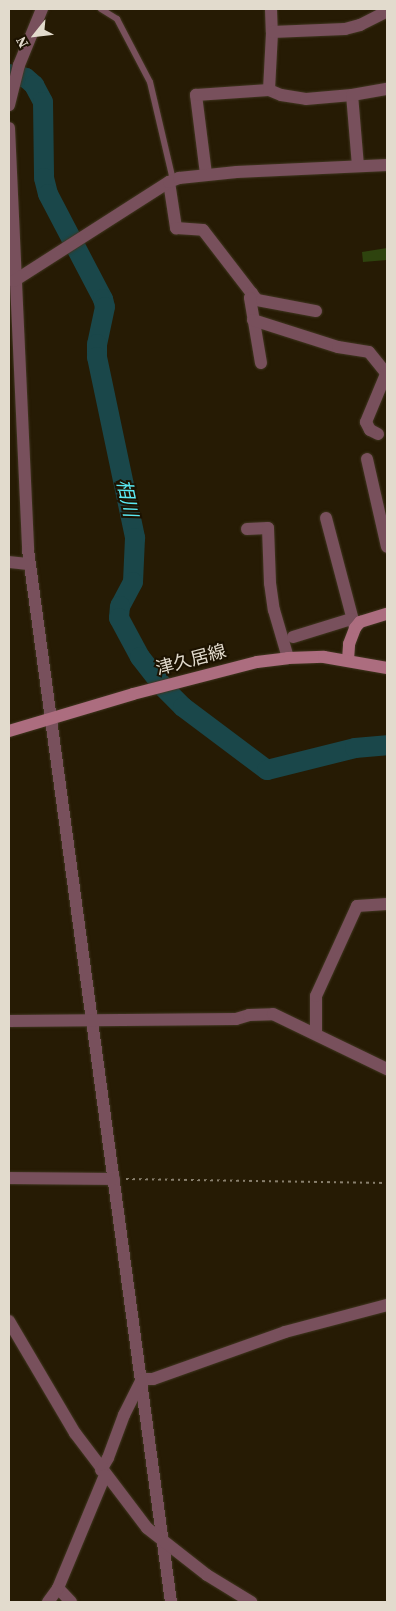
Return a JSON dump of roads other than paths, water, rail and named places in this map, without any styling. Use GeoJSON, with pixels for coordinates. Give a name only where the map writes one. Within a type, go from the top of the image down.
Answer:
{"type":"FeatureCollection","features":[{"type":"Feature","properties":{"kind":"main road"},"geometry":{"type":"LineString","coordinates":[[348,660],[353,624],[387,614]]}},
{"type":"Feature","properties":{"kind":"main road","name":"津久居線"},"geometry":{"type":"LineString","coordinates":[[9,731],[239,665],[288,658],[348,660],[387,668]]}},
{"type":"Feature","properties":{"kind":"street"},"geometry":{"type":"LineString","coordinates":[[9,105],[19,64],[42,9]]}},
{"type":"Feature","properties":{"kind":"street"},"geometry":{"type":"LineString","coordinates":[[269,90],[272,32],[270,9]]}},
{"type":"Feature","properties":{"kind":"street"},"geometry":{"type":"LineString","coordinates":[[272,32],[345,30],[360,25],[385,12],[383,9]]}},
{"type":"Feature","properties":{"kind":"street"},"geometry":{"type":"LineString","coordinates":[[206,174],[196,95],[269,90],[281,96],[306,98],[352,95],[387,89]]}},
{"type":"Feature","properties":{"kind":"street"},"geometry":{"type":"LineString","coordinates":[[352,95],[358,166]]}},
{"type":"Feature","properties":{"kind":"street"},"geometry":{"type":"LineString","coordinates":[[9,128],[14,281],[12,328],[30,564],[171,1602]]}},
{"type":"Feature","properties":{"kind":"street"},"geometry":{"type":"LineString","coordinates":[[14,281],[171,181],[206,174],[387,165]]}},
{"type":"Feature","properties":{"kind":"street"},"geometry":{"type":"LineString","coordinates":[[171,181],[176,228],[203,230],[257,300],[316,311]]}},
{"type":"Feature","properties":{"kind":"street"},"geometry":{"type":"LineString","coordinates":[[252,293],[250,298],[261,363]]}},
{"type":"Feature","properties":{"kind":"street"},"geometry":{"type":"LineString","coordinates":[[253,320],[338,347],[369,352],[387,374],[366,422],[370,430],[378,434]]}},
{"type":"Feature","properties":{"kind":"street"},"geometry":{"type":"LineString","coordinates":[[367,459],[387,547]]}},
{"type":"Feature","properties":{"kind":"street"},"geometry":{"type":"LineString","coordinates":[[293,637],[353,624],[326,518]]}},
{"type":"Feature","properties":{"kind":"street"},"geometry":{"type":"LineString","coordinates":[[247,529],[268,528],[270,583],[274,610],[288,658]]}},
{"type":"Feature","properties":{"kind":"street"},"geometry":{"type":"LineString","coordinates":[[9,562],[30,564]]}},
{"type":"Feature","properties":{"kind":"street"},"geometry":{"type":"LineString","coordinates":[[316,1034],[316,996],[357,906],[387,904]]}},
{"type":"Feature","properties":{"kind":"street"},"geometry":{"type":"LineString","coordinates":[[9,1021],[236,1019],[262,1013],[273,1014],[387,1069]]}},
{"type":"Feature","properties":{"kind":"street"},"geometry":{"type":"LineString","coordinates":[[9,1178],[114,1179]]}},
{"type":"Feature","properties":{"kind":"street"},"geometry":{"type":"LineString","coordinates":[[142,1379],[152,1379],[285,1332],[387,1306]]}},
{"type":"Feature","properties":{"kind":"street"},"geometry":{"type":"LineString","coordinates":[[9,1321],[75,1433],[147,1528],[207,1575],[251,1602]]}},
{"type":"Feature","properties":{"kind":"street"},"geometry":{"type":"LineString","coordinates":[[48,1602],[58,1588],[104,1473],[124,1415],[142,1379]]}},
{"type":"Feature","properties":{"kind":"street"},"geometry":{"type":"LineString","coordinates":[[58,1588],[70,1602]]}},
{"type":"Feature","properties":{"kind":"lane"},"geometry":{"type":"LineString","coordinates":[[101,9],[113,15],[121,24],[150,82],[171,181]]}},
{"type":"Feature","properties":{"kind":"waterway","name":"相川"},"geometry":{"type":"LineString","coordinates":[[9,74],[26,78],[34,85],[43,102],[44,178],[48,194],[103,299],[105,307],[97,344],[97,357],[135,538],[133,582],[120,606],[119,618],[140,657],[164,688],[183,707],[267,770],[355,748],[387,745]]}}]}
